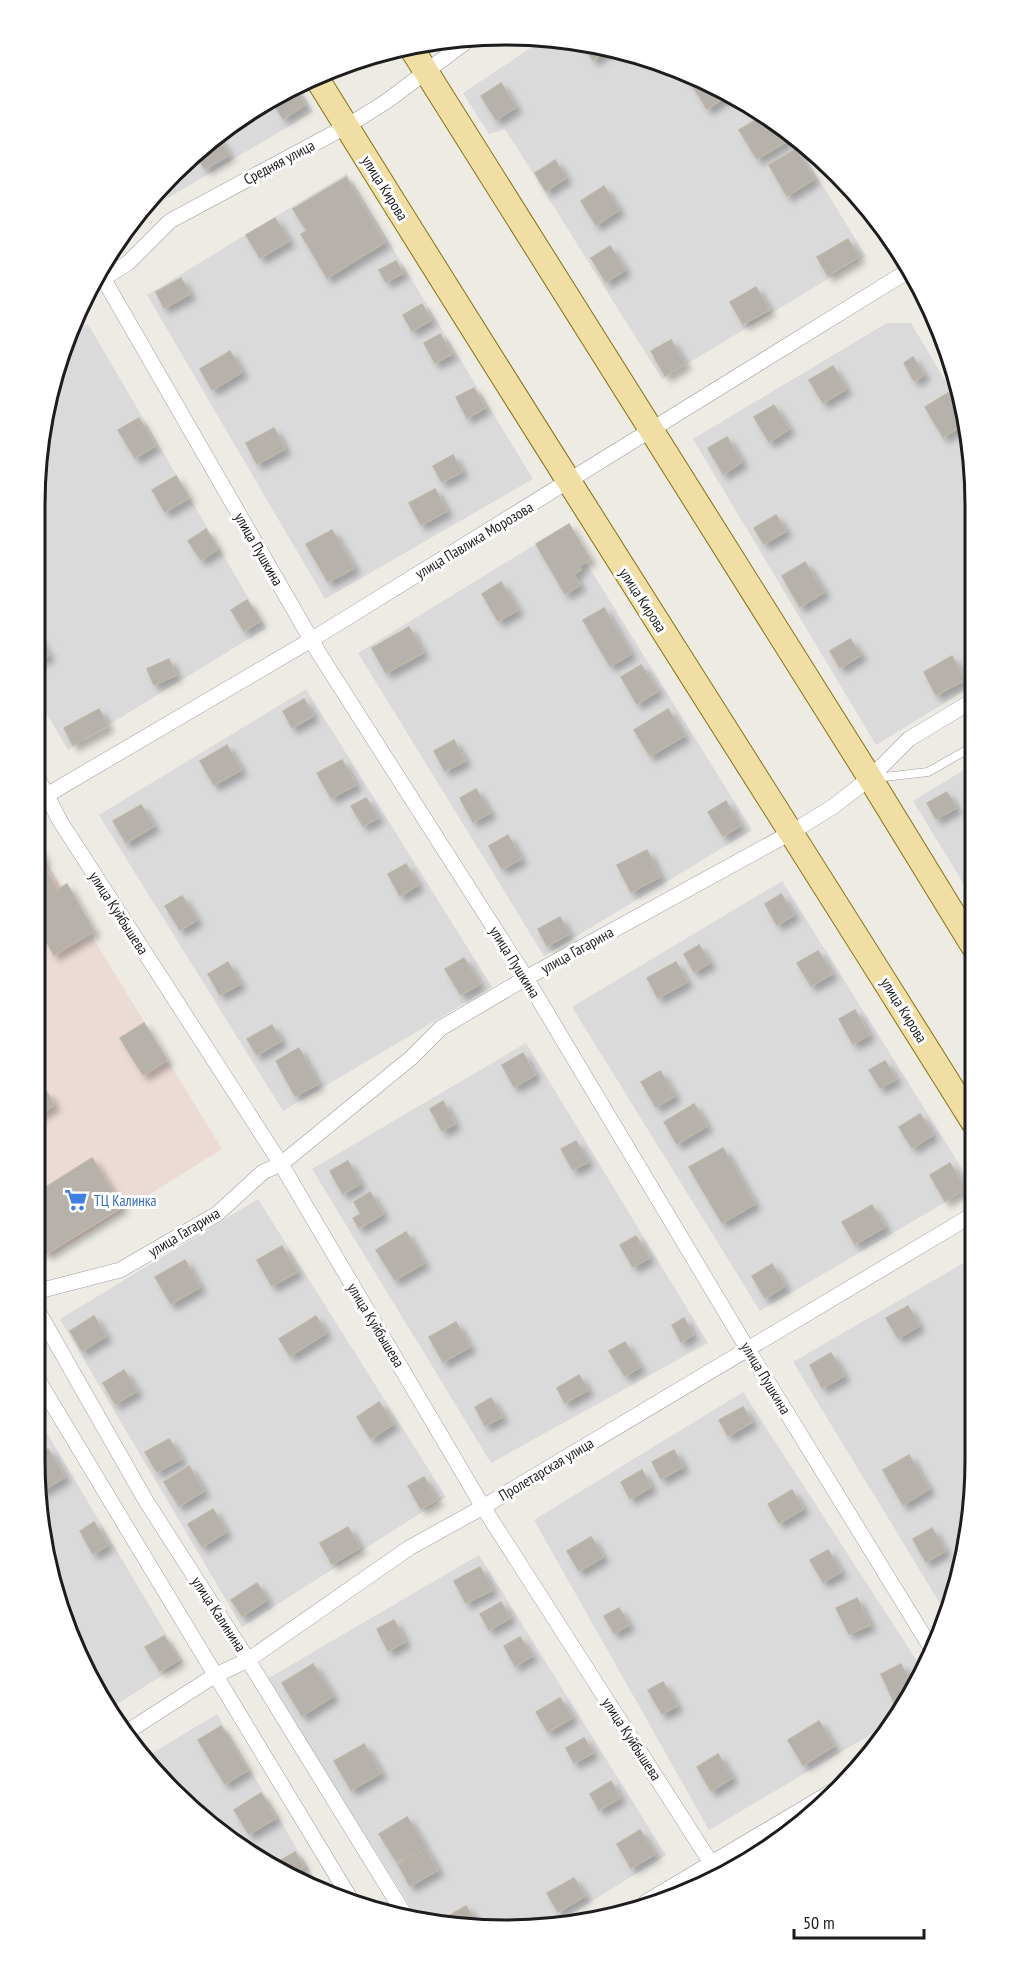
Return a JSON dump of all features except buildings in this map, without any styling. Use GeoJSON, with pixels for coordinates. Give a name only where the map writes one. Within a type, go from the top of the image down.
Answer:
{"type":"FeatureCollection","features":[{"type":"Feature","properties":{"kind":"main road"},"geometry":{"type":"LineString","coordinates":[[415,54],[965,933]]}},
{"type":"Feature","properties":{"kind":"main road","name":"улица Кирова"},"geometry":{"type":"LineString","coordinates":[[321,84],[568,482],[792,832],[965,1109]]}},
{"type":"Feature","properties":{"kind":"street","name":"Средняя улица"},"geometry":{"type":"LineString","coordinates":[[110,270],[128,263],[170,221],[346,126],[387,101],[459,48]]}},
{"type":"Feature","properties":{"kind":"street","name":"улица Павлика Морозова"},"geometry":{"type":"LineString","coordinates":[[45,797],[311,640],[903,274]]}},
{"type":"Feature","properties":{"kind":"street","name":"улица Пушкина"},"geometry":{"type":"LineString","coordinates":[[104,280],[311,640],[526,978],[747,1348],[927,1642]]}},
{"type":"Feature","properties":{"kind":"street","name":"улица Гагарина"},"geometry":{"type":"LineString","coordinates":[[45,1289],[120,1270],[217,1214],[263,1172],[281,1164],[411,1058],[441,1028],[526,978],[792,832],[834,806],[870,778],[909,739],[965,705]]}},
{"type":"Feature","properties":{"kind":"street","name":"улица Куйбышева"},"geometry":{"type":"LineString","coordinates":[[45,804],[60,821],[281,1164],[483,1507],[715,1869]]}},
{"type":"Feature","properties":{"kind":"street","name":"Пролетарская улица"},"geometry":{"type":"LineString","coordinates":[[132,1728],[214,1676],[249,1660],[409,1548],[483,1507],[965,1219]]}},
{"type":"Feature","properties":{"kind":"street","name":"улица Калинина"},"geometry":{"type":"LineString","coordinates":[[45,1324],[146,1502],[249,1660],[400,1907]]}},
{"type":"Feature","properties":{"kind":"street"},"geometry":{"type":"LineString","coordinates":[[45,1392],[188,1628],[214,1676],[346,1892]]}},
{"type":"Feature","properties":{"kind":"street"},"geometry":{"type":"LineString","coordinates":[[661,1893],[810,1804]]}},
{"type":"Feature","properties":{"kind":"lane"},"geometry":{"type":"LineString","coordinates":[[870,778],[928,772],[965,751]]}},
{"type":"Feature","properties":{"kind":"shaded area"},"geometry":{"type":"Polygon","coordinates":[[[534,46],[595,54],[653,69],[681,80],[735,107],[761,123],[804,156],[866,256],[662,379],[505,129],[489,134],[463,93],[534,46]]]}},
{"type":"Feature","properties":{"kind":"shaded area"},"geometry":{"type":"Polygon","coordinates":[[[301,92],[313,112],[157,205],[202,159],[225,140],[275,107],[301,92]]]}},
{"type":"Feature","properties":{"kind":"shaded area"},"geometry":{"type":"Polygon","coordinates":[[[347,173],[533,479],[325,599],[147,295],[347,173]]]}},
{"type":"Feature","properties":{"kind":"shaded area"},"geometry":{"type":"Polygon","coordinates":[[[887,323],[911,323],[949,388],[961,445],[965,505],[965,690],[876,745],[693,439],[887,323]]]}},
{"type":"Feature","properties":{"kind":"shaded area"},"geometry":{"type":"Polygon","coordinates":[[[88,324],[266,628],[68,750],[45,711],[45,505],[49,445],[54,415],[69,357],[80,329],[88,324]]]}},
{"type":"Feature","properties":{"kind":"shaded area"},"geometry":{"type":"Polygon","coordinates":[[[564,527],[752,830],[544,956],[358,653],[564,527]]]}},
{"type":"Feature","properties":{"kind":"shaded area"},"geometry":{"type":"Polygon","coordinates":[[[306,689],[492,987],[283,1111],[99,815],[306,689]]]}},
{"type":"Feature","properties":{"kind":"shaded area"},"geometry":{"type":"Polygon","coordinates":[[[965,769],[965,886],[913,801],[965,769]]]}},
{"type":"Feature","properties":{"kind":"shaded area"},"geometry":{"type":"Polygon","coordinates":[[[45,860],[222,1149],[45,1260],[45,860]]]}},
{"type":"Feature","properties":{"kind":"shaded area"},"geometry":{"type":"Polygon","coordinates":[[[782,881],[965,1173],[965,1191],[760,1311],[572,1007],[782,881]]]}},
{"type":"Feature","properties":{"kind":"shaded area"},"geometry":{"type":"Polygon","coordinates":[[[526,1043],[708,1343],[491,1463],[312,1169],[526,1043]]]}},
{"type":"Feature","properties":{"kind":"shaded area"},"geometry":{"type":"Polygon","coordinates":[[[258,1199],[446,1497],[242,1627],[60,1319],[258,1199]]]}},
{"type":"Feature","properties":{"kind":"shaded area"},"geometry":{"type":"Polygon","coordinates":[[[965,1262],[964,1490],[956,1550],[942,1606],[793,1362],[965,1262]]]}},
{"type":"Feature","properties":{"kind":"shaded area"},"geometry":{"type":"Polygon","coordinates":[[[743,1392],[918,1663],[876,1731],[709,1830],[534,1520],[743,1392]]]}},
{"type":"Feature","properties":{"kind":"shaded area"},"geometry":{"type":"Polygon","coordinates":[[[45,1430],[183,1662],[116,1705],[107,1690],[92,1663],[69,1608],[54,1550],[46,1490],[45,1430]]]}},
{"type":"Feature","properties":{"kind":"shaded area"},"geometry":{"type":"Polygon","coordinates":[[[479,1555],[666,1855],[569,1915],[505,1920],[445,1916],[413,1910],[267,1679],[479,1555]]]}},
{"type":"Feature","properties":{"kind":"shaded area"},"geometry":{"type":"Polygon","coordinates":[[[217,1714],[315,1879],[275,1858],[225,1825],[180,1785],[151,1754],[217,1714]]]}},
{"type":"Feature","properties":{"kind":"place","name":"ТЦ Калинка"},"geometry":{"type":"Point","coordinates":[76,1200]}}]}
